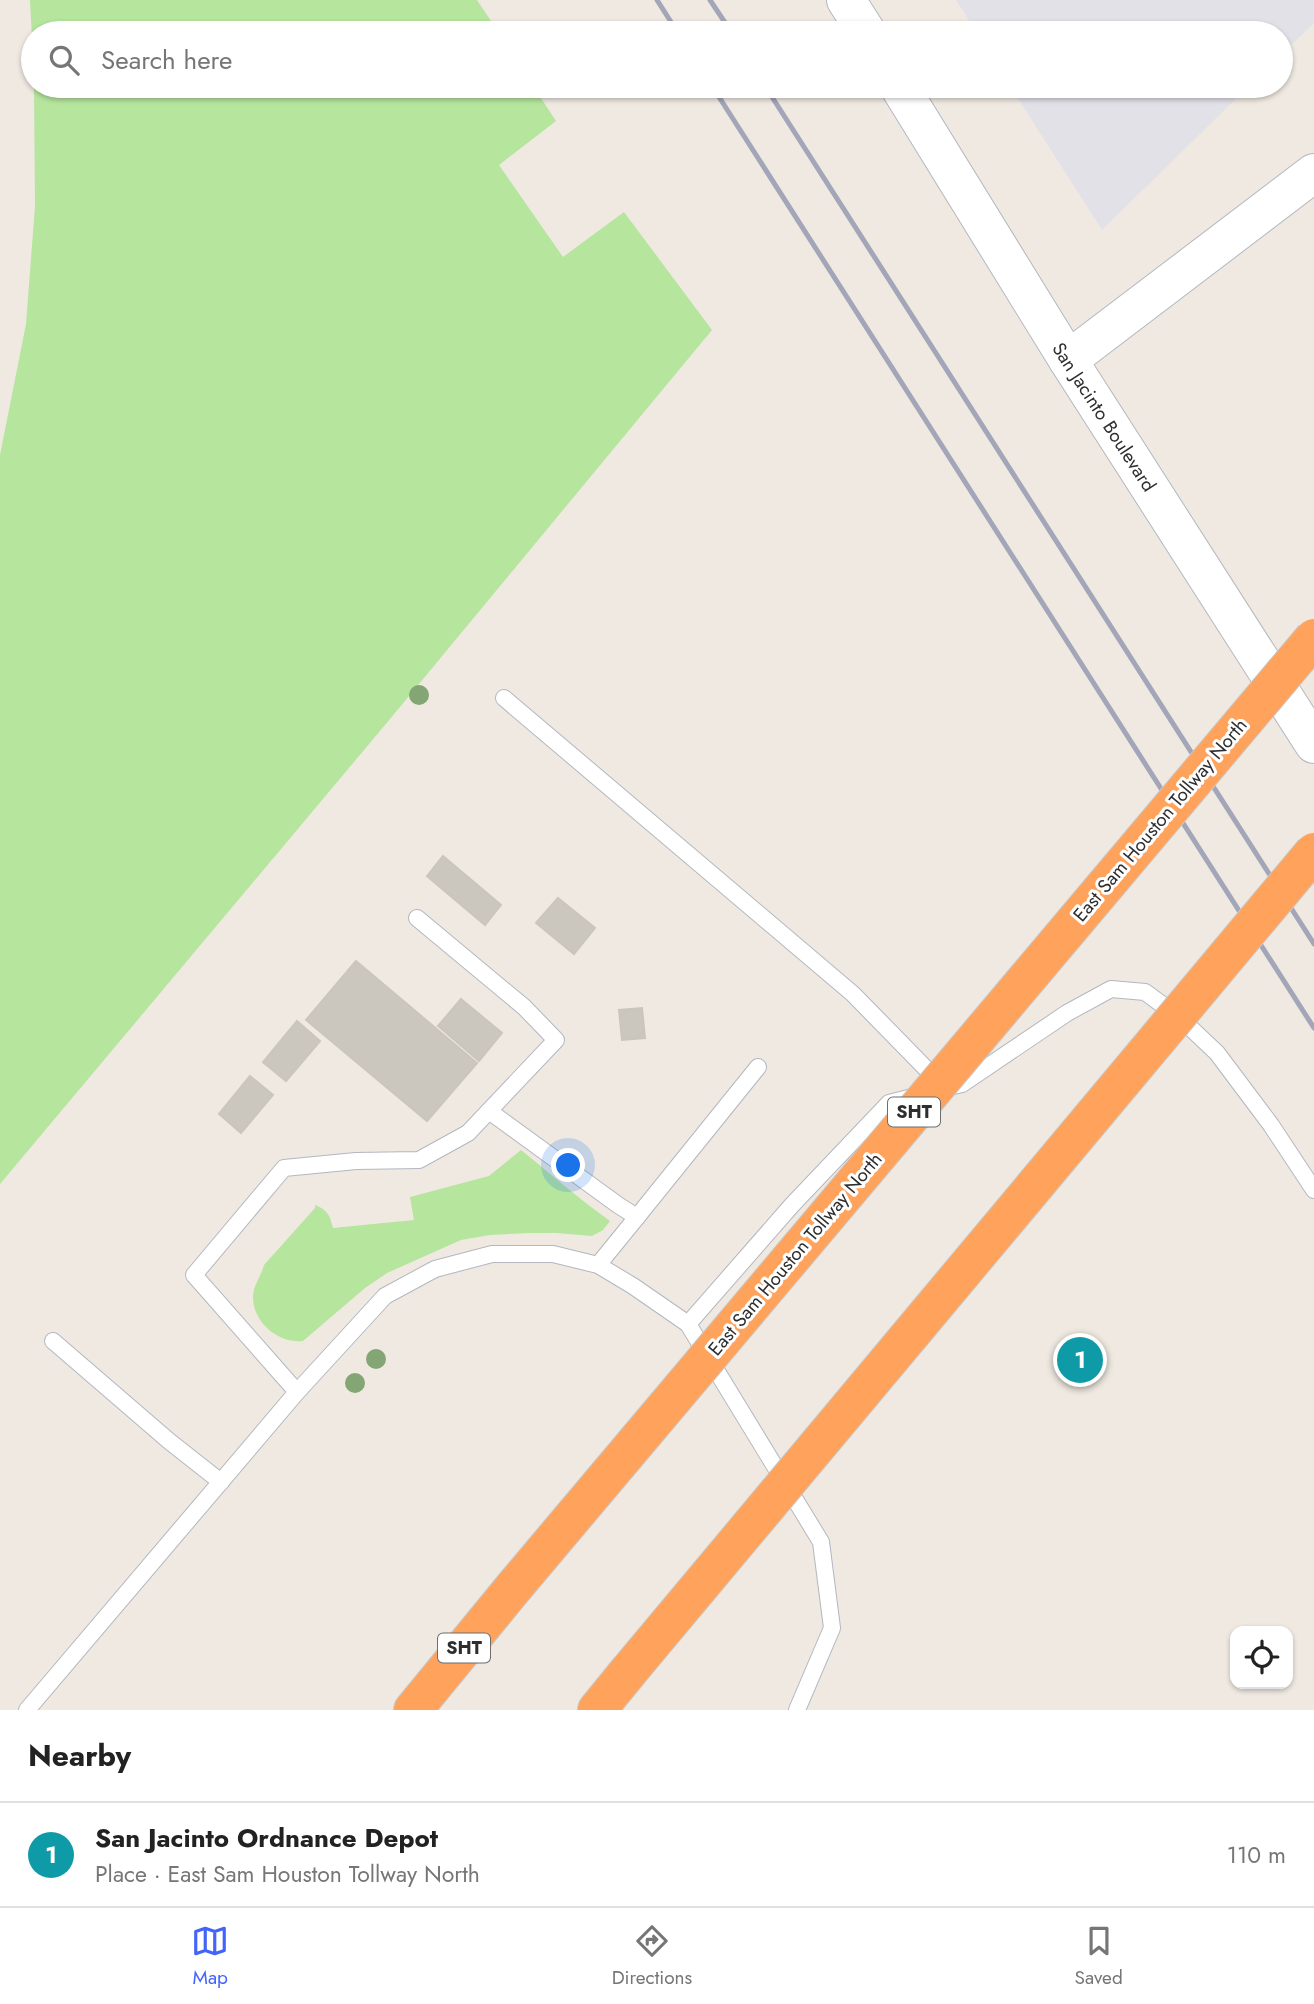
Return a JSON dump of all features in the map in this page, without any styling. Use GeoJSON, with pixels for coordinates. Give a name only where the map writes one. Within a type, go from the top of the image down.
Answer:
{"type":"FeatureCollection","features":[{"type":"Feature","properties":{"kind":"highway","name":"East Sam Houston Tollway North"},"geometry":{"type":"LineString","coordinates":[[413,1710],[1314,638]]}},
{"type":"Feature","properties":{"kind":"highway"},"geometry":{"type":"LineString","coordinates":[[597,1710],[1314,852]]}},
{"type":"Feature","properties":{"kind":"main road"},"geometry":{"type":"LineString","coordinates":[[846,0],[859,21]]}},
{"type":"Feature","properties":{"kind":"main road","name":"San Jacinto Boulevard"},"geometry":{"type":"LineString","coordinates":[[906,98],[1068,360],[1314,744]]}},
{"type":"Feature","properties":{"kind":"main road"},"geometry":{"type":"LineString","coordinates":[[1068,360],[1314,173]]}},
{"type":"Feature","properties":{"kind":"lane"},"geometry":{"type":"LineString","coordinates":[[504,698],[853,994],[945,1088]]}},
{"type":"Feature","properties":{"kind":"lane"},"geometry":{"type":"LineString","coordinates":[[297,1392],[194,1275],[284,1168],[356,1161],[419,1160],[468,1133],[556,1040],[524,1007],[417,918]]}},
{"type":"Feature","properties":{"kind":"lane"},"geometry":{"type":"LineString","coordinates":[[688,1324],[792,1205],[889,1103],[962,1084],[1067,1013],[1111,989],[1145,992],[1179,1017],[1217,1053],[1271,1125],[1314,1190]]}},
{"type":"Feature","properties":{"kind":"lane"},"geometry":{"type":"LineString","coordinates":[[598,1265],[758,1067]]}},
{"type":"Feature","properties":{"kind":"lane"},"geometry":{"type":"LineString","coordinates":[[489,1111],[636,1217]]}},
{"type":"Feature","properties":{"kind":"lane"},"geometry":{"type":"LineString","coordinates":[[27,1710],[297,1392],[385,1296],[435,1269],[492,1254],[553,1254],[598,1265],[688,1324],[821,1542],[832,1628],[797,1710]]}},
{"type":"Feature","properties":{"kind":"lane"},"geometry":{"type":"LineString","coordinates":[[53,1341],[221,1482]]}},
{"type":"Feature","properties":{"kind":"shaded area"},"geometry":{"type":"Polygon","coordinates":[[[956,0],[1314,0],[1314,23],[1293,43],[1293,21],[969,21],[956,0]]]}},
{"type":"Feature","properties":{"kind":"shaded area"},"geometry":{"type":"Polygon","coordinates":[[[1018,98],[1237,98],[1102,230],[1018,98]]]}},
{"type":"Feature","properties":{"kind":"green space"},"geometry":{"type":"Polygon","coordinates":[[[30,0],[477,0],[491,21],[31,21],[30,0]]]}},
{"type":"Feature","properties":{"kind":"green space"},"geometry":{"type":"Polygon","coordinates":[[[34,98],[541,98],[556,121],[499,165],[563,257],[624,212],[712,330],[0,1184],[0,455],[26,324],[35,206],[34,98]]]}},
{"type":"Feature","properties":{"kind":"green space"},"geometry":{"type":"Polygon","coordinates":[[[521,1150],[610,1221],[603,1230],[592,1236],[531,1233],[461,1240],[387,1273],[365,1288],[303,1341],[285,1339],[262,1323],[257,1315],[253,1297],[264,1265],[315,1205],[328,1214],[333,1228],[414,1220],[410,1197],[489,1176],[521,1150]]]}},
{"type":"Feature","properties":{"kind":"building"},"geometry":{"type":"Polygon","coordinates":[[[443,856],[501,905],[485,925],[427,876],[443,856]]]}},
{"type":"Feature","properties":{"kind":"building"},"geometry":{"type":"Polygon","coordinates":[[[558,898],[595,928],[574,954],[536,923],[558,898]]]}},
{"type":"Feature","properties":{"kind":"building"},"geometry":{"type":"Polygon","coordinates":[[[356,961],[477,1063],[427,1121],[306,1020],[356,961]]]}},
{"type":"Feature","properties":{"kind":"building"},"geometry":{"type":"Polygon","coordinates":[[[461,999],[502,1033],[479,1061],[438,1026],[461,999]]]}},
{"type":"Feature","properties":{"kind":"building"},"geometry":{"type":"Polygon","coordinates":[[[642,1008],[645,1038],[622,1040],[619,1010],[642,1008]]]}},
{"type":"Feature","properties":{"kind":"building"},"geometry":{"type":"Polygon","coordinates":[[[297,1021],[320,1041],[286,1081],[263,1062],[297,1021]]]}},
{"type":"Feature","properties":{"kind":"building"},"geometry":{"type":"Polygon","coordinates":[[[250,1076],[273,1095],[241,1133],[219,1114],[250,1076]]]}},
{"type":"Feature","properties":{"kind":"railway"},"geometry":{"type":"LineString","coordinates":[[657,0],[670,21]]}},
{"type":"Feature","properties":{"kind":"railway"},"geometry":{"type":"LineString","coordinates":[[710,0],[724,21]]}},
{"type":"Feature","properties":{"kind":"railway"},"geometry":{"type":"LineString","coordinates":[[720,98],[1314,1028]]}},
{"type":"Feature","properties":{"kind":"railway"},"geometry":{"type":"LineString","coordinates":[[773,98],[1314,944]]}},
{"type":"Feature","properties":{"kind":"place","name":"San Jacinto Ordnance Depot"},"geometry":{"type":"Point","coordinates":[1080,1360]}}]}
